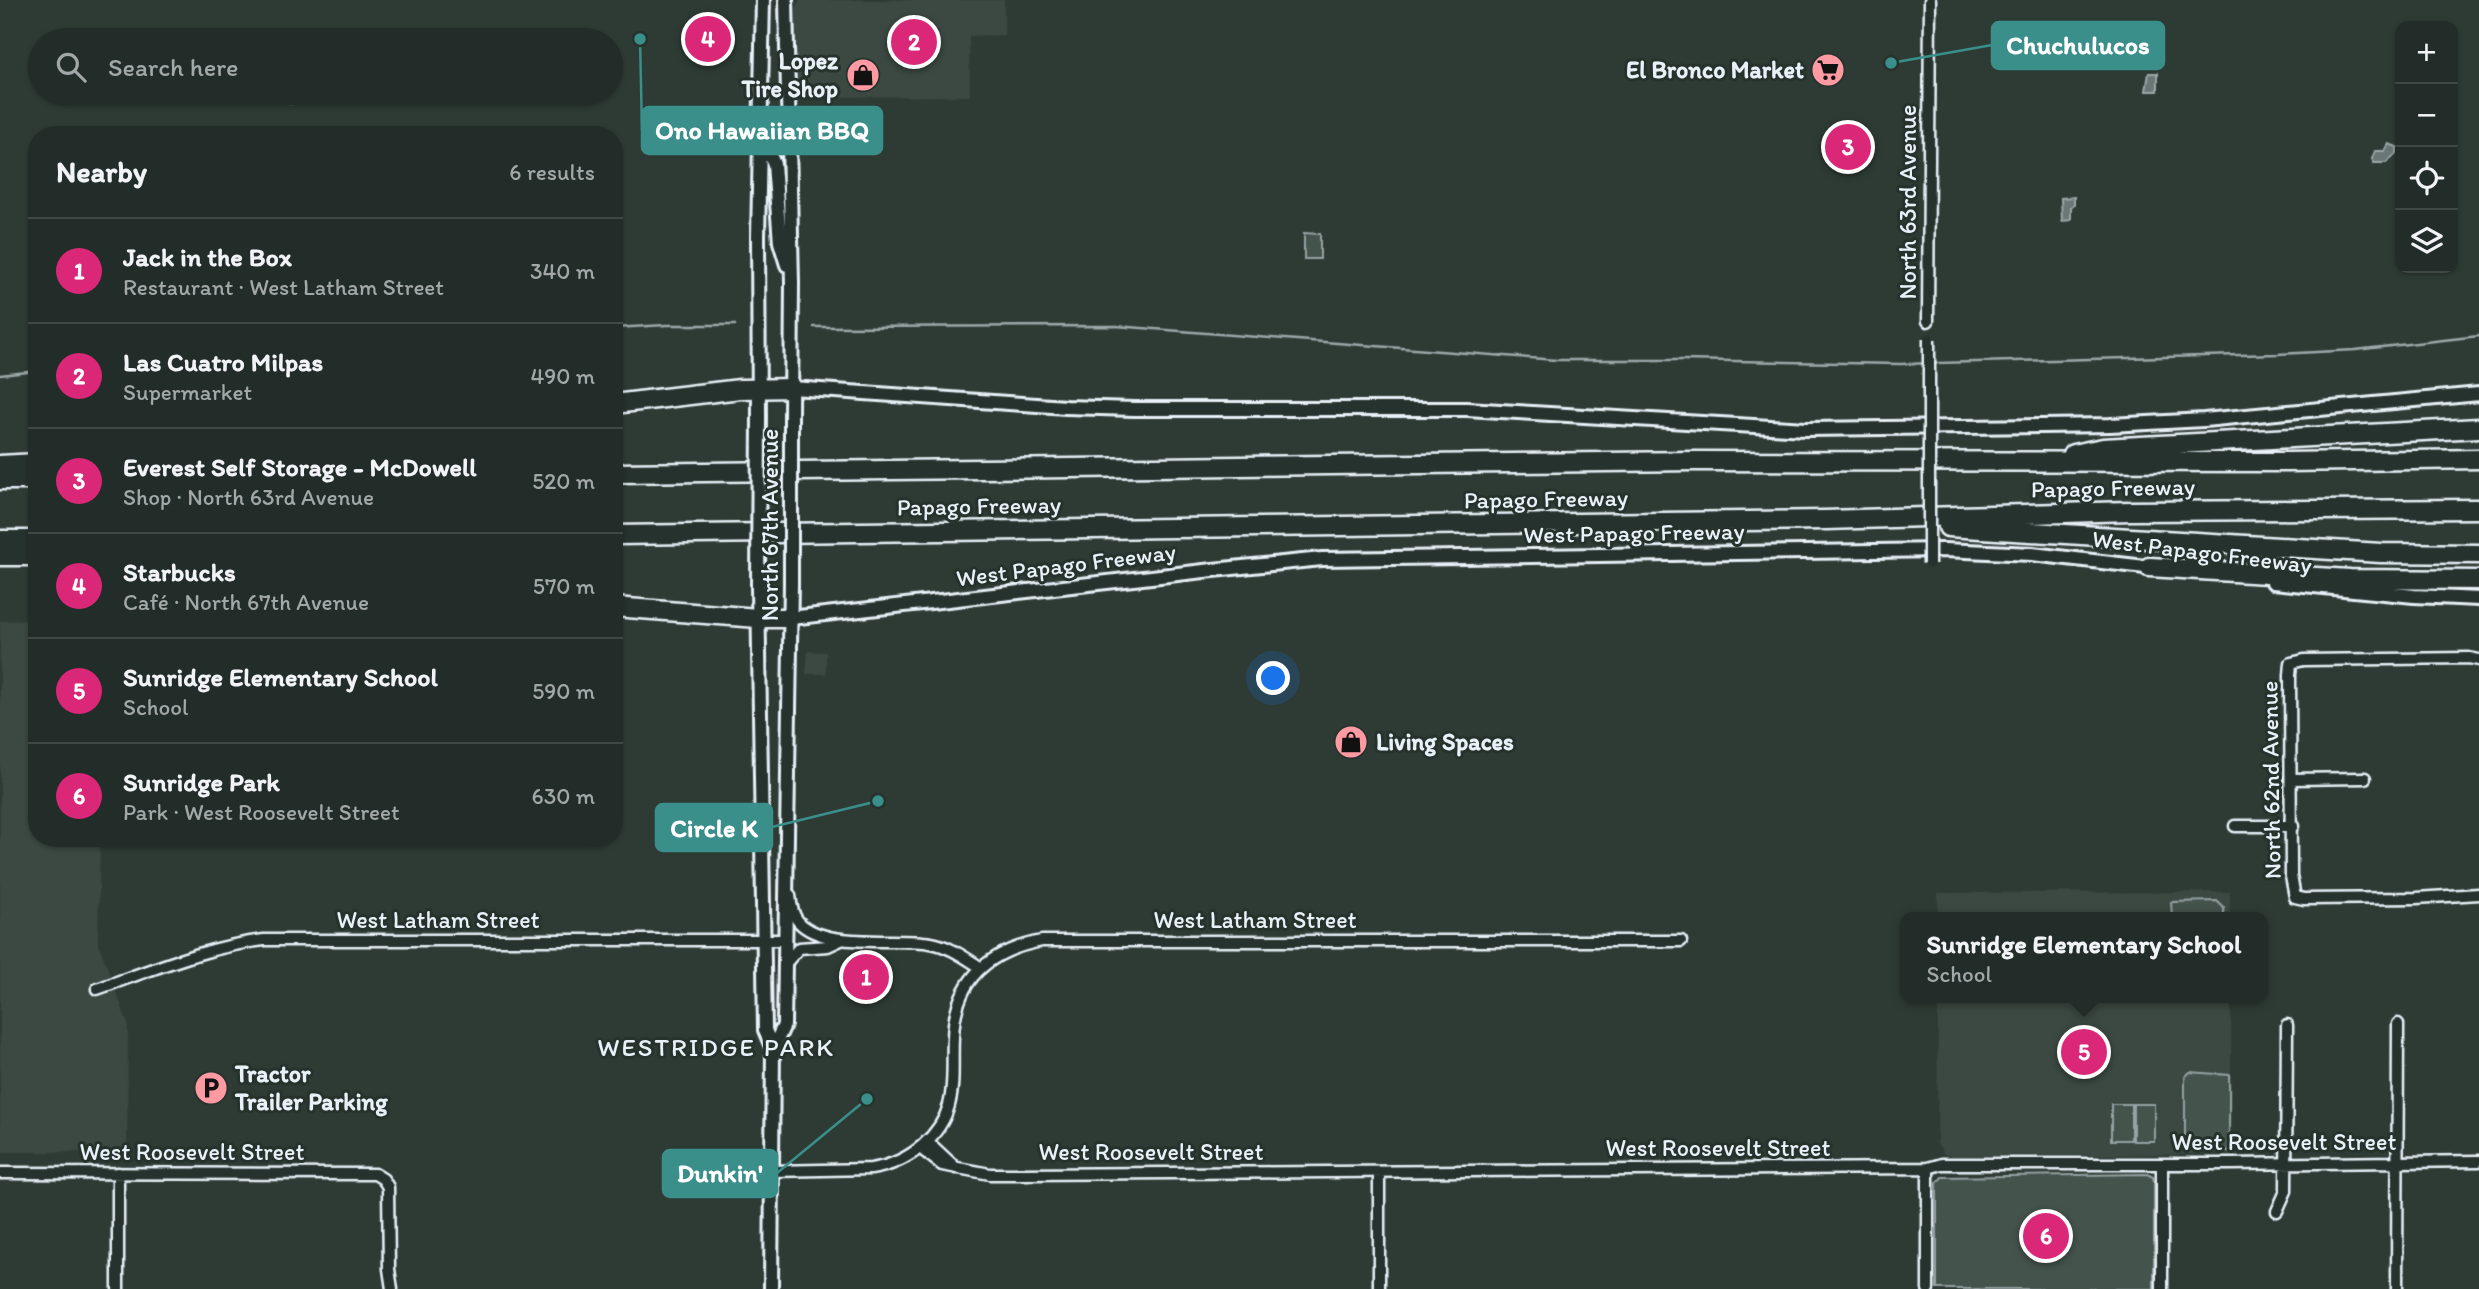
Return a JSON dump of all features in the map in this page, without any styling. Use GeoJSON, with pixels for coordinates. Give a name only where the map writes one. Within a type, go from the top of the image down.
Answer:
{"type":"FeatureCollection","features":[{"type":"Feature","properties":{"kind":"highway"},"geometry":{"type":"LineString","coordinates":[[623,403],[759,388],[800,388]]}},
{"type":"Feature","properties":{"kind":"highway"},"geometry":{"type":"LineString","coordinates":[[2039,461],[2103,447],[2479,428]]}},
{"type":"Feature","properties":{"kind":"highway","name":"Papago Freeway"},"geometry":{"type":"LineString","coordinates":[[623,473],[1682,461],[2288,462],[2479,459]]}},
{"type":"Feature","properties":{"kind":"highway"},"geometry":{"type":"LineString","coordinates":[[0,465],[28,463]]}},
{"type":"Feature","properties":{"kind":"highway"},"geometry":{"type":"LineString","coordinates":[[0,480],[28,480]]}},
{"type":"Feature","properties":{"kind":"highway","name":"Papago Freeway"},"geometry":{"type":"LineString","coordinates":[[623,535],[2479,509]]}},
{"type":"Feature","properties":{"kind":"highway"},"geometry":{"type":"LineString","coordinates":[[1825,520],[2381,553],[2479,554]]}},
{"type":"Feature","properties":{"kind":"highway"},"geometry":{"type":"LineString","coordinates":[[0,540],[28,540]]}},
{"type":"Feature","properties":{"kind":"highway"},"geometry":{"type":"LineString","coordinates":[[0,556],[28,556]]}},
{"type":"Feature","properties":{"kind":"highway"},"geometry":{"type":"LineString","coordinates":[[2149,567],[2350,579],[2479,580]]}},
{"type":"Feature","properties":{"kind":"highway"},"geometry":{"type":"LineString","coordinates":[[623,608],[790,618]]}},
{"type":"Feature","properties":{"kind":"main road","name":"North 67th Avenue"},"geometry":{"type":"LineString","coordinates":[[763,0],[758,618],[765,1030],[772,1049],[771,1289]]}},
{"type":"Feature","properties":{"kind":"main road","name":"North 67th Avenue"},"geometry":{"type":"LineString","coordinates":[[772,1049],[784,1024],[791,416],[800,388],[792,345],[786,0]]}},
{"type":"Feature","properties":{"kind":"main road"},"geometry":{"type":"LineString","coordinates":[[761,152],[771,157],[774,164],[780,242],[792,282]]}},
{"type":"Feature","properties":{"kind":"main road"},"geometry":{"type":"LineString","coordinates":[[800,388],[1066,407],[1467,409],[1806,429],[2110,425],[2204,420],[2479,394]]}},
{"type":"Feature","properties":{"kind":"main road","name":"West Papago Freeway"},"geometry":{"type":"LineString","coordinates":[[790,618],[1322,559],[1944,550],[2032,555],[2414,596],[2479,599]]}},
{"type":"Feature","properties":{"kind":"street","name":"North 63rd Avenue"},"geometry":{"type":"LineString","coordinates":[[1928,321],[1930,0]]}},
{"type":"Feature","properties":{"kind":"street"},"geometry":{"type":"LineString","coordinates":[[1929,339],[1929,565]]}},
{"type":"Feature","properties":{"kind":"street","name":"North 62nd Avenue"},"geometry":{"type":"LineString","coordinates":[[2479,660],[2304,660],[2291,663],[2290,675],[2291,876],[2295,897],[2416,898],[2479,894]]}},
{"type":"Feature","properties":{"kind":"street"},"geometry":{"type":"LineString","coordinates":[[2291,779],[2365,778]]}},
{"type":"Feature","properties":{"kind":"street"},"geometry":{"type":"LineString","coordinates":[[2235,826],[2292,826]]}},
{"type":"Feature","properties":{"kind":"street"},"geometry":{"type":"LineString","coordinates":[[772,1171],[886,1167],[923,1145],[941,1126],[951,1103],[955,1017],[962,993],[980,967],[956,952],[928,943],[841,939],[810,929],[795,918],[786,872]]}},
{"type":"Feature","properties":{"kind":"street"},"geometry":{"type":"LineString","coordinates":[[785,964],[799,948],[828,946],[841,939]]}},
{"type":"Feature","properties":{"kind":"street","name":"West Latham Street"},"geometry":{"type":"LineString","coordinates":[[97,989],[208,951],[264,940],[785,940]]}},
{"type":"Feature","properties":{"kind":"street","name":"West Latham Street"},"geometry":{"type":"LineString","coordinates":[[980,967],[1020,945],[1042,941],[1681,941]]}},
{"type":"Feature","properties":{"kind":"street"},"geometry":{"type":"LineString","coordinates":[[2277,1211],[2286,1191],[2287,1024]]}},
{"type":"Feature","properties":{"kind":"street"},"geometry":{"type":"LineString","coordinates":[[2397,1289],[2398,1024]]}},
{"type":"Feature","properties":{"kind":"street","name":"West Roosevelt Street"},"geometry":{"type":"LineString","coordinates":[[923,1145],[942,1165],[990,1174],[1928,1168],[1942,1164],[2479,1161]]}},
{"type":"Feature","properties":{"kind":"street"},"geometry":{"type":"LineString","coordinates":[[2162,1164],[2162,1289]]}},
{"type":"Feature","properties":{"kind":"street"},"geometry":{"type":"LineString","coordinates":[[1928,1168],[1928,1289]]}},
{"type":"Feature","properties":{"kind":"street"},"geometry":{"type":"LineString","coordinates":[[1379,1172],[1379,1289]]}},
{"type":"Feature","properties":{"kind":"street","name":"West Roosevelt Street"},"geometry":{"type":"LineString","coordinates":[[0,1173],[370,1173],[383,1179],[389,1192],[389,1276],[392,1289]]}},
{"type":"Feature","properties":{"kind":"street"},"geometry":{"type":"LineString","coordinates":[[118,1173],[118,1289]]}},
{"type":"Feature","properties":{"kind":"shaded area"},"geometry":{"type":"Polygon","coordinates":[[[800,0],[1004,0],[1004,35],[969,36],[970,96],[796,97],[795,9],[800,0]]]}},
{"type":"Feature","properties":{"kind":"shaded area"},"geometry":{"type":"Polygon","coordinates":[[[2149,73],[2158,73],[2158,91],[2146,91],[2149,73]]]}},
{"type":"Feature","properties":{"kind":"shaded area"},"geometry":{"type":"Polygon","coordinates":[[[2389,144],[2395,146],[2395,155],[2386,163],[2374,163],[2372,159],[2375,151],[2385,151],[2389,144]]]}},
{"type":"Feature","properties":{"kind":"shaded area"},"geometry":{"type":"Polygon","coordinates":[[[2074,197],[2071,220],[2062,221],[2061,198],[2074,197]]]}},
{"type":"Feature","properties":{"kind":"shaded area"},"geometry":{"type":"Polygon","coordinates":[[[1304,233],[1320,234],[1320,259],[1304,259],[1304,233]]]}},
{"type":"Feature","properties":{"kind":"shaded area"},"geometry":{"type":"Polygon","coordinates":[[[28,620],[28,847],[100,847],[98,942],[128,1024],[127,1152],[0,1152],[0,621],[28,620]]]}},
{"type":"Feature","properties":{"kind":"shaded area"},"geometry":{"type":"Polygon","coordinates":[[[808,651],[826,652],[826,674],[806,674],[808,651]]]}},
{"type":"Feature","properties":{"kind":"shaded area"},"geometry":{"type":"Polygon","coordinates":[[[2230,892],[2230,912],[1938,912],[1938,893],[2230,892]]]}},
{"type":"Feature","properties":{"kind":"shaded area"},"geometry":{"type":"Polygon","coordinates":[[[2217,901],[2224,908],[2224,912],[2172,912],[2171,902],[2217,901]]]}},
{"type":"Feature","properties":{"kind":"shaded area"},"geometry":{"type":"Polygon","coordinates":[[[1938,1003],[2231,1003],[2231,1154],[1953,1156],[1944,1154],[1937,1143],[1938,1003]]]}},
{"type":"Feature","properties":{"kind":"shaded area"},"geometry":{"type":"Polygon","coordinates":[[[2190,1072],[2229,1075],[2229,1151],[2193,1151],[2193,1143],[2185,1142],[2185,1077],[2190,1072]]]}},
{"type":"Feature","properties":{"kind":"shaded area"},"geometry":{"type":"Polygon","coordinates":[[[2111,1104],[2131,1104],[2131,1140],[2111,1140],[2111,1104]]]}},
{"type":"Feature","properties":{"kind":"shaded area"},"geometry":{"type":"Polygon","coordinates":[[[2133,1104],[2154,1104],[2154,1141],[2133,1141],[2133,1104]]]}},
{"type":"Feature","properties":{"kind":"shaded area"},"geometry":{"type":"Polygon","coordinates":[[[2147,1174],[2153,1177],[2154,1182],[2154,1289],[1937,1289],[1937,1183],[1942,1177],[2147,1174]]]}},
{"type":"Feature","properties":{"kind":"waterway"},"geometry":{"type":"LineString","coordinates":[[623,327],[735,325]]}},
{"type":"Feature","properties":{"kind":"waterway"},"geometry":{"type":"LineString","coordinates":[[814,327],[1116,326],[1556,360],[1900,364],[2278,354],[2355,350],[2479,336]]}},
{"type":"Feature","properties":{"kind":"waterway"},"geometry":{"type":"LineString","coordinates":[[0,375],[28,372]]}},
{"type":"Feature","properties":{"kind":"place","name":"Ono Hawaiian BBQ"},"geometry":{"type":"Point","coordinates":[640,39]}},
{"type":"Feature","properties":{"kind":"place","name":"Starbucks"},"geometry":{"type":"Point","coordinates":[708,39]}},
{"type":"Feature","properties":{"kind":"place","name":"Las Cuatro Milpas"},"geometry":{"type":"Point","coordinates":[914,42]}},
{"type":"Feature","properties":{"kind":"place","name":"Chuchulucos"},"geometry":{"type":"Point","coordinates":[1891,63]}},
{"type":"Feature","properties":{"kind":"place","name":"El Bronco Market"},"geometry":{"type":"Point","coordinates":[1828,70]}},
{"type":"Feature","properties":{"kind":"place","name":"Lopez Tire Shop"},"geometry":{"type":"Point","coordinates":[863,75]}},
{"type":"Feature","properties":{"kind":"place","name":"Everest Self Storage - McDowell"},"geometry":{"type":"Point","coordinates":[1848,147]}},
{"type":"Feature","properties":{"kind":"place","name":"Living Spaces"},"geometry":{"type":"Point","coordinates":[1351,742]}},
{"type":"Feature","properties":{"kind":"place","name":"Circle K"},"geometry":{"type":"Point","coordinates":[878,801]}},
{"type":"Feature","properties":{"kind":"place","name":"Jack in the Box"},"geometry":{"type":"Point","coordinates":[866,977]}},
{"type":"Feature","properties":{"kind":"place","name":"Sunridge Elementary School"},"geometry":{"type":"Point","coordinates":[2084,1052]}},
{"type":"Feature","properties":{"kind":"place","name":"Tractor Trailer Parking"},"geometry":{"type":"Point","coordinates":[211,1088]}},
{"type":"Feature","properties":{"kind":"place","name":"Dunkin'"},"geometry":{"type":"Point","coordinates":[867,1099]}},
{"type":"Feature","properties":{"kind":"place","name":"Sunridge Park"},"geometry":{"type":"Point","coordinates":[2046,1236]}},
{"type":"Feature","properties":{"kind":"district","name":"WESTRIDGE PARK"},"geometry":{"type":"Point","coordinates":[716,1047]}}]}
